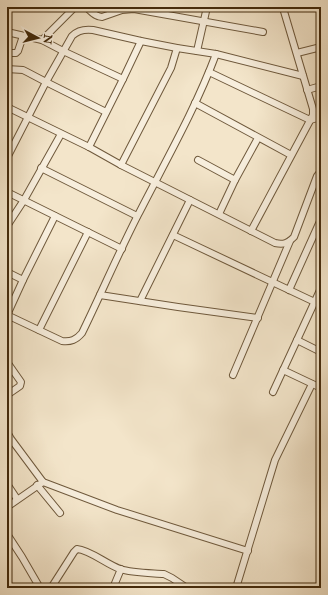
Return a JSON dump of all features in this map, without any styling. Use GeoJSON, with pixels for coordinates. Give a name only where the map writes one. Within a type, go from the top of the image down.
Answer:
{"type":"FeatureCollection","features":[{"type":"Feature","properties":{"kind":"street"},"geometry":{"type":"LineString","coordinates":[[42,40],[75,7]]}},
{"type":"Feature","properties":{"kind":"street"},"geometry":{"type":"LineString","coordinates":[[86,7],[95,16],[99,17],[123,8],[134,9],[263,32]]}},
{"type":"Feature","properties":{"kind":"street"},"geometry":{"type":"LineString","coordinates":[[197,51],[207,7]]}},
{"type":"Feature","properties":{"kind":"street"},"geometry":{"type":"LineString","coordinates":[[251,231],[313,115],[313,109],[282,7]]}},
{"type":"Feature","properties":{"kind":"street"},"geometry":{"type":"LineString","coordinates":[[7,158],[46,82],[72,36],[76,32],[87,29],[176,48],[216,54],[303,76]]}},
{"type":"Feature","properties":{"kind":"street"},"geometry":{"type":"LineString","coordinates":[[7,32],[42,40],[123,80]]}},
{"type":"Feature","properties":{"kind":"street"},"geometry":{"type":"LineString","coordinates":[[7,53],[16,53],[18,51],[23,36]]}},
{"type":"Feature","properties":{"kind":"street"},"geometry":{"type":"LineString","coordinates":[[89,148],[123,80],[140,41]]}},
{"type":"Feature","properties":{"kind":"street"},"geometry":{"type":"LineString","coordinates":[[296,53],[321,47]]}},
{"type":"Feature","properties":{"kind":"street"},"geometry":{"type":"LineString","coordinates":[[121,165],[171,68],[176,48]]}},
{"type":"Feature","properties":{"kind":"street"},"geometry":{"type":"LineString","coordinates":[[55,216],[7,315],[62,341],[68,342],[74,341],[82,333],[137,216],[195,103],[216,54]]}},
{"type":"Feature","properties":{"kind":"street"},"geometry":{"type":"LineString","coordinates":[[7,69],[23,70],[106,112]]}},
{"type":"Feature","properties":{"kind":"street"},"geometry":{"type":"LineString","coordinates":[[209,72],[310,120],[321,117]]}},
{"type":"Feature","properties":{"kind":"street"},"geometry":{"type":"LineString","coordinates":[[307,90],[321,86]]}},
{"type":"Feature","properties":{"kind":"street"},"geometry":{"type":"LineString","coordinates":[[195,103],[291,155]]}},
{"type":"Feature","properties":{"kind":"street"},"geometry":{"type":"LineString","coordinates":[[7,107],[276,243],[281,244],[290,241]]}},
{"type":"Feature","properties":{"kind":"street"},"geometry":{"type":"LineString","coordinates":[[7,226],[24,200],[61,134]]}},
{"type":"Feature","properties":{"kind":"street"},"geometry":{"type":"LineString","coordinates":[[219,214],[235,180],[258,138]]}},
{"type":"Feature","properties":{"kind":"street"},"geometry":{"type":"LineString","coordinates":[[198,160],[235,180]]}},
{"type":"Feature","properties":{"kind":"street"},"geometry":{"type":"LineString","coordinates":[[42,168],[137,216]]}},
{"type":"Feature","properties":{"kind":"street"},"geometry":{"type":"LineString","coordinates":[[233,375],[290,241],[294,237],[321,171]]}},
{"type":"Feature","properties":{"kind":"street"},"geometry":{"type":"LineString","coordinates":[[7,192],[122,249]]}},
{"type":"Feature","properties":{"kind":"street"},"geometry":{"type":"LineString","coordinates":[[140,301],[190,200]]}},
{"type":"Feature","properties":{"kind":"street"},"geometry":{"type":"LineString","coordinates":[[289,290],[321,220]]}},
{"type":"Feature","properties":{"kind":"street"},"geometry":{"type":"LineString","coordinates":[[39,330],[88,232]]}},
{"type":"Feature","properties":{"kind":"street"},"geometry":{"type":"LineString","coordinates":[[173,235],[321,305]]}},
{"type":"Feature","properties":{"kind":"street"},"geometry":{"type":"LineString","coordinates":[[7,272],[23,280]]}},
{"type":"Feature","properties":{"kind":"street"},"geometry":{"type":"LineString","coordinates":[[273,392],[321,288]]}},
{"type":"Feature","properties":{"kind":"street"},"geometry":{"type":"LineString","coordinates":[[100,295],[258,318]]}},
{"type":"Feature","properties":{"kind":"street"},"geometry":{"type":"LineString","coordinates":[[297,340],[321,352]]}},
{"type":"Feature","properties":{"kind":"street"},"geometry":{"type":"LineString","coordinates":[[7,362],[21,382],[20,386],[7,395]]}},
{"type":"Feature","properties":{"kind":"street"},"geometry":{"type":"LineString","coordinates":[[283,370],[321,388]]}},
{"type":"Feature","properties":{"kind":"street"},"geometry":{"type":"LineString","coordinates":[[236,588],[275,460],[312,384]]}},
{"type":"Feature","properties":{"kind":"street"},"geometry":{"type":"LineString","coordinates":[[7,432],[60,513]]}},
{"type":"Feature","properties":{"kind":"street"},"geometry":{"type":"LineString","coordinates":[[7,484],[17,499]]}},
{"type":"Feature","properties":{"kind":"street"},"geometry":{"type":"LineString","coordinates":[[40,484],[248,551]]}},
{"type":"Feature","properties":{"kind":"street"},"geometry":{"type":"LineString","coordinates":[[7,507],[40,484]]}},
{"type":"Feature","properties":{"kind":"street"},"geometry":{"type":"LineString","coordinates":[[7,534],[40,588]]}},
{"type":"Feature","properties":{"kind":"street"},"geometry":{"type":"LineString","coordinates":[[51,588],[77,549],[82,549],[121,569],[164,574],[186,588]]}},
{"type":"Feature","properties":{"kind":"street"},"geometry":{"type":"LineString","coordinates":[[114,588],[121,569]]}}]}
